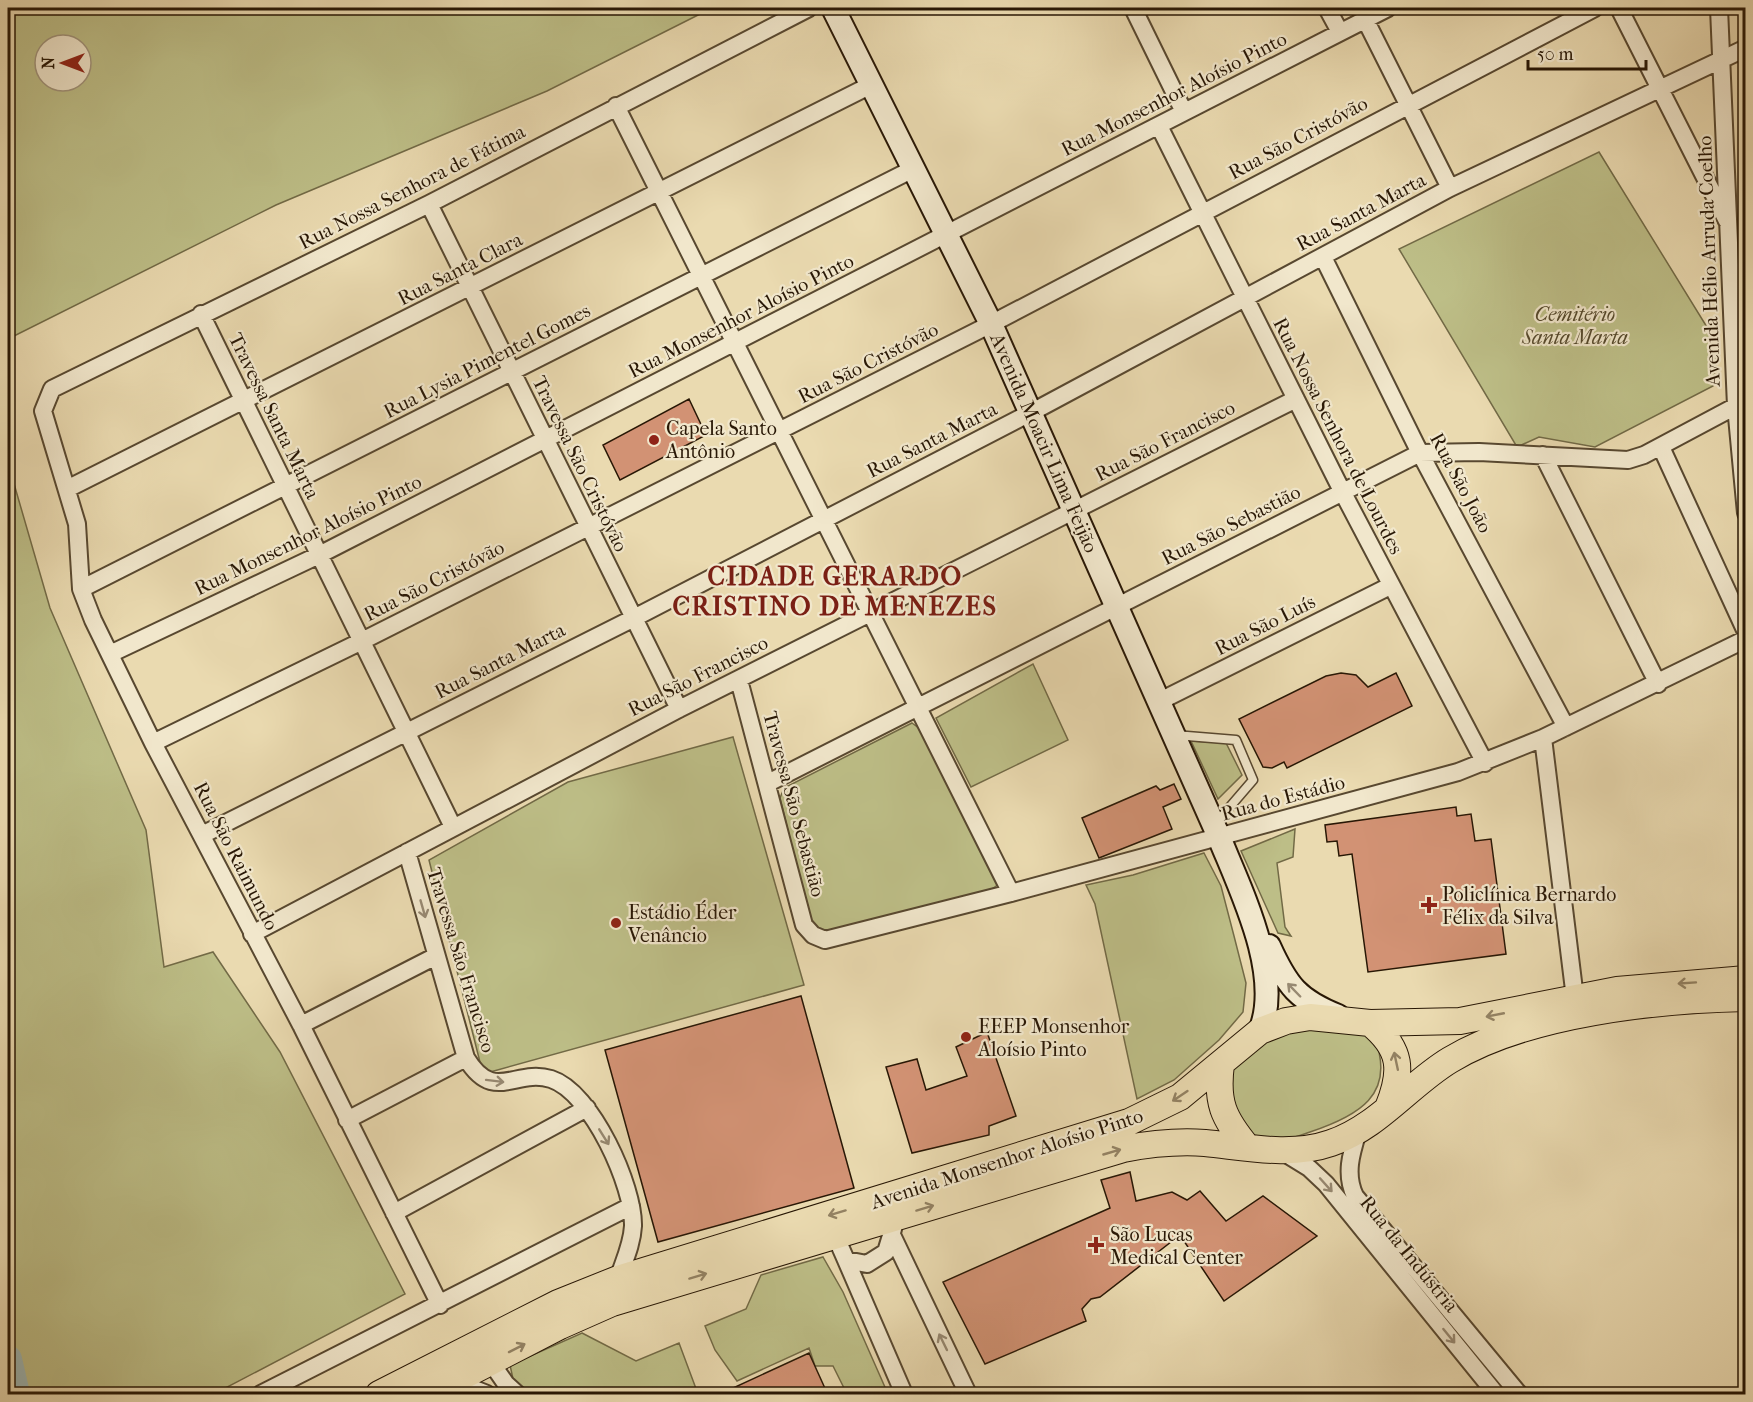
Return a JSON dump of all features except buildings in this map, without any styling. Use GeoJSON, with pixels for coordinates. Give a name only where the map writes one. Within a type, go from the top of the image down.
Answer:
{"type":"FeatureCollection","features":[{"type":"Feature","properties":{"kind":"main road","name":"Avenida Moacir Lima Feijão"},"geometry":{"type":"LineString","coordinates":[[833,8],[1032,412],[1217,831],[1239,886]]}},
{"type":"Feature","properties":{"kind":"main road"},"geometry":{"type":"LineString","coordinates":[[1239,886],[1286,982],[1298,996],[1344,1018]]}},
{"type":"Feature","properties":{"kind":"main road"},"geometry":{"type":"LineString","coordinates":[[1239,886],[1266,968],[1269,987],[1266,1017],[1260,1031]]}},
{"type":"Feature","properties":{"kind":"main road","name":"Avenida Monsenhor Aloísio Pinto"},"geometry":{"type":"LineString","coordinates":[[379,1395],[558,1303],[618,1279],[1103,1132],[1160,1109],[1203,1080],[1260,1031],[1286,1021],[1310,1017],[1344,1018],[1370,1023],[1460,1021],[1628,988],[1746,979]]}},
{"type":"Feature","properties":{"kind":"main road","name":"Avenida Monsenhor Aloísio Pinto"},"geometry":{"type":"LineString","coordinates":[[428,1395],[490,1361],[612,1303],[835,1234],[894,1226],[1123,1149],[1203,1143],[1279,1150],[1331,1143],[1359,1128],[1388,1108],[1448,1061],[1498,1036],[1552,1022],[1633,1007],[1746,998]]}},
{"type":"Feature","properties":{"kind":"main road"},"geometry":{"type":"LineString","coordinates":[[1370,1023],[1387,1039],[1395,1052],[1399,1069],[1396,1087],[1388,1108]]}},
{"type":"Feature","properties":{"kind":"main road"},"geometry":{"type":"LineString","coordinates":[[1221,1064],[1218,1084],[1221,1106],[1230,1125],[1248,1148]]}},
{"type":"Feature","properties":{"kind":"street","name":"Rua Nossa Senhora de Fátima"},"geometry":{"type":"LineString","coordinates":[[43,411],[52,389],[429,204],[809,8]]}},
{"type":"Feature","properties":{"kind":"street"},"geometry":{"type":"LineString","coordinates":[[1133,8],[1184,112]]}},
{"type":"Feature","properties":{"kind":"street"},"geometry":{"type":"LineString","coordinates":[[1327,8],[1340,32]]}},
{"type":"Feature","properties":{"kind":"street","name":"Rua Monsenhor Aloísio Pinto"},"geometry":{"type":"LineString","coordinates":[[110,654],[319,555],[1388,8]]}},
{"type":"Feature","properties":{"kind":"street","name":"Rua São Cristóvão"},"geometry":{"type":"LineString","coordinates":[[153,743],[362,641],[990,324],[1594,8]]}},
{"type":"Feature","properties":{"kind":"street"},"geometry":{"type":"LineString","coordinates":[[1619,8],[1729,225]]}},
{"type":"Feature","properties":{"kind":"street","name":"Avenida Hélio Arruda Coelho"},"geometry":{"type":"LineString","coordinates":[[1719,8],[1724,59],[1736,406],[1746,513]]}},
{"type":"Feature","properties":{"kind":"street"},"geometry":{"type":"LineString","coordinates":[[1365,19],[1450,188]]}},
{"type":"Feature","properties":{"kind":"street","name":"Rua Santa Marta"},"geometry":{"type":"LineString","coordinates":[[202,835],[634,618],[1032,412],[1450,188],[1746,48]]}},
{"type":"Feature","properties":{"kind":"street","name":"Rua Santa Clara"},"geometry":{"type":"LineString","coordinates":[[67,489],[471,288],[871,84]]}},
{"type":"Feature","properties":{"kind":"street"},"geometry":{"type":"LineString","coordinates":[[616,106],[920,707],[1011,893]]}},
{"type":"Feature","properties":{"kind":"street","name":"Rua Nossa Senhora de Lourdes"},"geometry":{"type":"LineString","coordinates":[[1159,126],[1390,586],[1485,763]]}},
{"type":"Feature","properties":{"kind":"street","name":"Rua Lysia Pimentel Gomes"},"geometry":{"type":"LineString","coordinates":[[81,589],[913,169]]}},
{"type":"Feature","properties":{"kind":"street","name":"Travessa São Cristóvão"},"geometry":{"type":"LineString","coordinates":[[429,204],[679,708]]}},
{"type":"Feature","properties":{"kind":"street","name":"Rua São João"},"geometry":{"type":"LineString","coordinates":[[1323,257],[1420,453],[1566,727]]}},
{"type":"Feature","properties":{"kind":"street","name":"Travessa Santa Marta"},"geometry":{"type":"LineString","coordinates":[[201,314],[362,641],[404,733],[453,827]]}},
{"type":"Feature","properties":{"kind":"street","name":"Rua São Francisco"},"geometry":{"type":"LineString","coordinates":[[252,934],[679,708],[739,680],[1296,399]]}},
{"type":"Feature","properties":{"kind":"street","name":"Rua São Sebastião"},"geometry":{"type":"LineString","coordinates":[[768,783],[1420,453],[1543,455],[1628,460],[1661,447],[1736,406]]}},
{"type":"Feature","properties":{"kind":"street","name":"Rua São Raimundo"},"geometry":{"type":"LineString","coordinates":[[43,411],[79,537],[81,589],[153,743],[301,1025],[440,1305]]}},
{"type":"Feature","properties":{"kind":"street"},"geometry":{"type":"LineString","coordinates":[[1661,447],[1746,632]]}},
{"type":"Feature","properties":{"kind":"street"},"geometry":{"type":"LineString","coordinates":[[1543,455],[1658,684]]}},
{"type":"Feature","properties":{"kind":"street","name":"Rua São Luís"},"geometry":{"type":"LineString","coordinates":[[1160,701],[1390,586]]}},
{"type":"Feature","properties":{"kind":"street","name":"Rua do Estádio"},"geometry":{"type":"LineString","coordinates":[[813,936],[825,940],[1011,893],[1217,831],[1485,763],[1658,684],[1746,639]]}},
{"type":"Feature","properties":{"kind":"street","name":"Travessa São Sebastião"},"geometry":{"type":"LineString","coordinates":[[739,680],[804,926],[813,936]]}},
{"type":"Feature","properties":{"kind":"street"},"geometry":{"type":"LineString","coordinates":[[1543,738],[1575,998]]}},
{"type":"Feature","properties":{"kind":"street","name":"Travessa São Francisco"},"geometry":{"type":"LineString","coordinates":[[407,852],[466,1058],[475,1073],[485,1080],[496,1083],[536,1078],[552,1079],[567,1089],[587,1108]]}},
{"type":"Feature","properties":{"kind":"street"},"geometry":{"type":"LineString","coordinates":[[301,1025],[436,956]]}},
{"type":"Feature","properties":{"kind":"street"},"geometry":{"type":"LineString","coordinates":[[347,1120],[466,1058]]}},
{"type":"Feature","properties":{"kind":"street"},"geometry":{"type":"LineString","coordinates":[[394,1213],[587,1108],[611,1148],[632,1206],[632,1242],[618,1279]]}},
{"type":"Feature","properties":{"kind":"street","name":"Rua da Indústria"},"geometry":{"type":"LineString","coordinates":[[1359,1128],[1349,1169],[1350,1184],[1355,1196],[1519,1395]]}},
{"type":"Feature","properties":{"kind":"street","name":"Rua da Indústria"},"geometry":{"type":"LineString","coordinates":[[1279,1150],[1304,1164],[1326,1184],[1496,1395]]}},
{"type":"Feature","properties":{"kind":"street"},"geometry":{"type":"LineString","coordinates":[[261,1395],[632,1206]]}},
{"type":"Feature","properties":{"kind":"street"},"geometry":{"type":"LineString","coordinates":[[846,1260],[860,1264],[873,1262],[886,1252],[894,1226]]}},
{"type":"Feature","properties":{"kind":"street"},"geometry":{"type":"LineString","coordinates":[[894,1226],[968,1395]]}},
{"type":"Feature","properties":{"kind":"street"},"geometry":{"type":"LineString","coordinates":[[835,1234],[904,1395]]}},
{"type":"Feature","properties":{"kind":"street"},"geometry":{"type":"LineString","coordinates":[[490,1361],[517,1395]]}},
{"type":"Feature","properties":{"kind":"street"},"geometry":{"type":"LineString","coordinates":[[454,1381],[487,1395]]}},
{"type":"Feature","properties":{"kind":"lane"},"geometry":{"type":"LineString","coordinates":[[1174,735],[1236,740],[1253,780],[1217,831]]}},
{"type":"Feature","properties":{"kind":"green space"},"geometry":{"type":"Polygon","coordinates":[[[8,8],[712,8],[547,91],[276,205],[8,339],[8,8]]]}},
{"type":"Feature","properties":{"kind":"green space","name":"Cemitério Santa Marta"},"geometry":{"type":"Polygon","coordinates":[[[1599,152],[1718,345],[1713,386],[1595,447],[1539,437],[1517,447],[1399,249],[1599,152]]]}},
{"type":"Feature","properties":{"kind":"green space"},"geometry":{"type":"Polygon","coordinates":[[[8,463],[50,608],[146,830],[164,967],[213,952],[280,1052],[405,1294],[214,1394],[8,1394],[8,463]]]}},
{"type":"Feature","properties":{"kind":"green space"},"geometry":{"type":"Polygon","coordinates":[[[1033,664],[1068,740],[971,787],[936,718],[1033,664]]]}},
{"type":"Feature","properties":{"kind":"green space"},"geometry":{"type":"Polygon","coordinates":[[[912,723],[920,729],[999,884],[989,891],[830,934],[811,925],[780,798],[784,788],[912,723]]]}},
{"type":"Feature","properties":{"kind":"green space","name":"Estádio Éder Venâncio"},"geometry":{"type":"Polygon","coordinates":[[[733,737],[804,985],[483,1074],[429,860],[568,782],[733,737]]]}},
{"type":"Feature","properties":{"kind":"green space"},"geometry":{"type":"Polygon","coordinates":[[[1191,741],[1226,743],[1242,775],[1218,799],[1191,741]]]}},
{"type":"Feature","properties":{"kind":"green space"},"geometry":{"type":"Polygon","coordinates":[[[1295,829],[1293,857],[1277,863],[1285,927],[1291,936],[1278,933],[1241,851],[1295,829]]]}},
{"type":"Feature","properties":{"kind":"green space"},"geometry":{"type":"Polygon","coordinates":[[[1204,853],[1221,886],[1246,983],[1243,1012],[1219,1040],[1174,1080],[1137,1099],[1095,904],[1086,885],[1133,875],[1204,853]]]}},
{"type":"Feature","properties":{"kind":"green space"},"geometry":{"type":"Polygon","coordinates":[[[1340,1024],[1375,1039],[1380,1058],[1380,1075],[1376,1089],[1368,1100],[1343,1119],[1289,1139],[1266,1139],[1254,1135],[1243,1127],[1233,1112],[1228,1086],[1229,1074],[1236,1059],[1260,1040],[1292,1031],[1340,1024]]]}},
{"type":"Feature","properties":{"kind":"green space"},"geometry":{"type":"Polygon","coordinates":[[[823,1257],[843,1292],[888,1394],[847,1394],[833,1366],[815,1366],[809,1348],[737,1381],[715,1350],[705,1326],[746,1309],[761,1275],[823,1257]]]}},
{"type":"Feature","properties":{"kind":"green space"},"geometry":{"type":"Polygon","coordinates":[[[582,1333],[636,1361],[679,1343],[698,1394],[530,1394],[513,1379],[510,1365],[582,1333]]]}},
{"type":"Feature","properties":{"kind":"waterway"},"geometry":{"type":"LineString","coordinates":[[8,1359],[16,1394]]}},
{"type":"Feature","properties":{"kind":"place","name":"Capela Santo Antônio"},"geometry":{"type":"Point","coordinates":[654,440]}},
{"type":"Feature","properties":{"kind":"place","name":"Policlínica Bernardo Félix da Silva"},"geometry":{"type":"Point","coordinates":[1429,905]}},
{"type":"Feature","properties":{"kind":"place","name":"Estádio Éder Venâncio"},"geometry":{"type":"Point","coordinates":[616,923]}},
{"type":"Feature","properties":{"kind":"place","name":"EEEP Monsenhor Aloísio Pinto"},"geometry":{"type":"Point","coordinates":[966,1037]}},
{"type":"Feature","properties":{"kind":"place","name":"São Lucas Medical Center"},"geometry":{"type":"Point","coordinates":[1096,1245]}},
{"type":"Feature","properties":{"kind":"district","name":"CIDADE GERARDO CRISTINO DE MENEZES"},"geometry":{"type":"Point","coordinates":[835,591]}}]}
